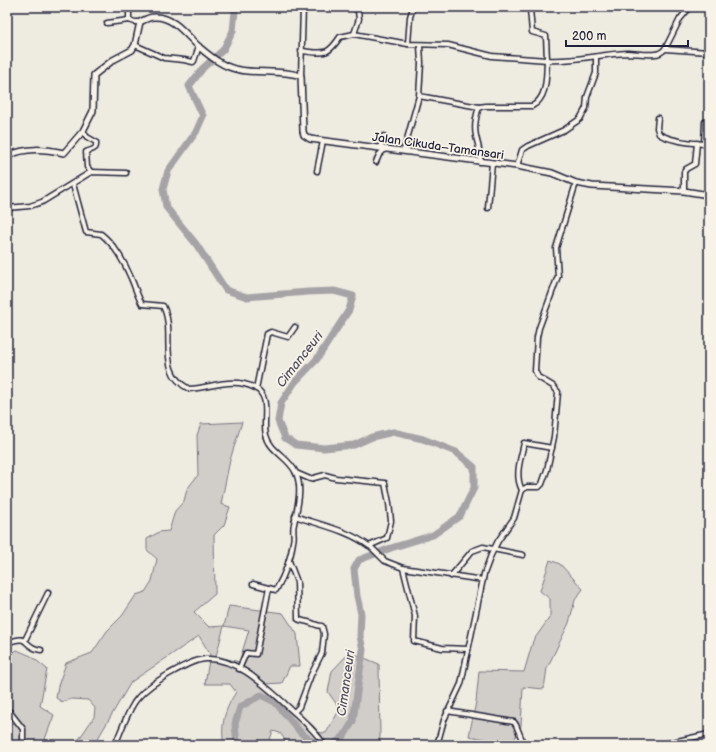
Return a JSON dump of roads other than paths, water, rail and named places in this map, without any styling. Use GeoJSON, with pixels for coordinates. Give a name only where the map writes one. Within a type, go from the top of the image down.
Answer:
{"type":"FeatureCollection","features":[{"type":"Feature","properties":{"kind":"street"},"geometry":{"type":"LineString","coordinates":[[129,7],[129,20]]}},
{"type":"Feature","properties":{"kind":"street"},"geometry":{"type":"LineString","coordinates":[[107,23],[129,20],[140,22],[152,17],[165,18],[176,24],[205,52],[230,68],[300,76],[303,7]]}},
{"type":"Feature","properties":{"kind":"street"},"geometry":{"type":"LineString","coordinates":[[353,7],[358,11],[359,19],[354,34]]}},
{"type":"Feature","properties":{"kind":"street"},"geometry":{"type":"LineString","coordinates":[[408,44],[410,17],[413,7]]}},
{"type":"Feature","properties":{"kind":"street"},"geometry":{"type":"LineString","coordinates":[[419,96],[479,107],[532,106],[538,103],[543,93],[547,60],[546,36],[532,32],[530,9],[523,7]]}},
{"type":"Feature","properties":{"kind":"street"},"geometry":{"type":"LineString","coordinates":[[301,51],[323,53],[332,49],[340,37],[354,34],[408,44],[448,45],[492,56],[547,60],[596,57],[626,53],[655,54],[662,53],[665,49],[680,19],[690,7]]}},
{"type":"Feature","properties":{"kind":"street"},"geometry":{"type":"LineString","coordinates":[[7,156],[19,151],[40,149],[64,153],[83,131],[93,112],[94,75],[113,60],[132,50],[135,45],[140,22]]}},
{"type":"Feature","properties":{"kind":"street"},"geometry":{"type":"LineString","coordinates":[[135,45],[164,58],[193,62],[199,46]]}},
{"type":"Feature","properties":{"kind":"street"},"geometry":{"type":"LineString","coordinates":[[404,150],[419,96],[421,63],[420,45]]}},
{"type":"Feature","properties":{"kind":"street"},"geometry":{"type":"LineString","coordinates":[[665,49],[709,52]]}},
{"type":"Feature","properties":{"kind":"street"},"geometry":{"type":"LineString","coordinates":[[517,166],[522,150],[564,130],[580,119],[586,108],[587,97],[596,73],[596,57]]}},
{"type":"Feature","properties":{"kind":"street","name":"Jalan Cikuda–Tamansari"},"geometry":{"type":"LineString","coordinates":[[300,76],[303,131],[304,135],[310,139],[404,150],[480,162],[517,166],[552,173],[576,183],[592,186],[684,191],[709,195]]}},
{"type":"Feature","properties":{"kind":"street"},"geometry":{"type":"LineString","coordinates":[[479,107],[476,118],[475,135],[481,152],[480,162]]}},
{"type":"Feature","properties":{"kind":"street"},"geometry":{"type":"LineString","coordinates":[[658,118],[657,128],[659,134],[671,138],[704,144],[705,122]]}},
{"type":"Feature","properties":{"kind":"street"},"geometry":{"type":"LineString","coordinates":[[83,131],[86,137],[96,142],[94,150],[86,152],[87,167],[91,172]]}},
{"type":"Feature","properties":{"kind":"street"},"geometry":{"type":"LineString","coordinates":[[376,162],[383,148],[384,136]]}},
{"type":"Feature","properties":{"kind":"street"},"geometry":{"type":"LineString","coordinates":[[317,171],[323,141]]}},
{"type":"Feature","properties":{"kind":"street"},"geometry":{"type":"LineString","coordinates":[[684,191],[684,172],[686,169],[695,164],[697,143]]}},
{"type":"Feature","properties":{"kind":"street"},"geometry":{"type":"LineString","coordinates":[[488,208],[492,163]]}},
{"type":"Feature","properties":{"kind":"street"},"geometry":{"type":"LineString","coordinates":[[7,208],[30,206],[42,202],[91,172],[126,173]]}},
{"type":"Feature","properties":{"kind":"street"},"geometry":{"type":"LineString","coordinates":[[522,490],[527,487],[539,487],[542,484],[548,470],[554,437],[558,392],[553,386],[538,377],[535,371],[537,337],[558,276],[556,248],[576,183]]}},
{"type":"Feature","properties":{"kind":"street"},"geometry":{"type":"LineString","coordinates":[[73,184],[86,232],[101,234],[115,249],[129,272],[136,295],[142,304],[163,306],[169,327],[169,363],[175,377],[189,389],[233,382],[247,384],[256,389],[264,398],[265,429],[269,444],[290,462],[296,473],[299,490],[298,504],[293,526],[294,540],[289,562],[276,590],[253,584]]}},
{"type":"Feature","properties":{"kind":"street"},"geometry":{"type":"LineString","coordinates":[[256,389],[268,334],[271,332],[288,337],[295,327]]}},
{"type":"Feature","properties":{"kind":"street"},"geometry":{"type":"LineString","coordinates":[[437,745],[447,711],[461,684],[483,580],[493,550],[514,518],[522,490],[518,482],[518,468],[524,443],[552,448]]}},
{"type":"Feature","properties":{"kind":"street"},"geometry":{"type":"LineString","coordinates":[[295,516],[331,527],[362,540],[369,546],[387,538],[391,521],[389,503],[384,483],[336,478],[325,475],[310,479],[296,473]]}},
{"type":"Feature","properties":{"kind":"street"},"geometry":{"type":"LineString","coordinates":[[370,546],[385,561],[403,568],[483,580]]}},
{"type":"Feature","properties":{"kind":"street"},"geometry":{"type":"LineString","coordinates":[[451,576],[472,551],[484,547],[523,555]]}},
{"type":"Feature","properties":{"kind":"street"},"geometry":{"type":"LineString","coordinates":[[289,562],[297,582],[298,619],[301,621],[311,622],[316,626],[322,626],[324,634],[322,652],[311,675],[299,707],[294,712]]}},
{"type":"Feature","properties":{"kind":"street"},"geometry":{"type":"LineString","coordinates":[[403,568],[415,616],[414,641],[442,648],[468,649]]}},
{"type":"Feature","properties":{"kind":"street"},"geometry":{"type":"LineString","coordinates":[[239,668],[246,653],[256,654],[269,588]]}},
{"type":"Feature","properties":{"kind":"street"},"geometry":{"type":"LineString","coordinates":[[26,640],[48,593]]}},
{"type":"Feature","properties":{"kind":"street"},"geometry":{"type":"LineString","coordinates":[[7,643],[18,638],[26,640],[31,647],[41,650]]}},
{"type":"Feature","properties":{"kind":"street"},"geometry":{"type":"LineString","coordinates":[[115,745],[135,702],[140,695],[162,679],[181,668],[204,659],[222,661],[239,668],[265,685],[321,739],[324,745]]}},
{"type":"Feature","properties":{"kind":"street"},"geometry":{"type":"LineString","coordinates":[[7,710],[23,729],[23,745]]}},
{"type":"Feature","properties":{"kind":"street"},"geometry":{"type":"LineString","coordinates":[[447,711],[514,722],[524,745]]}},
{"type":"Feature","properties":{"kind":"street"},"geometry":{"type":"LineString","coordinates":[[659,745],[709,734]]}},
{"type":"Feature","properties":{"kind":"waterway","name":"Cimanceuri"},"geometry":{"type":"LineString","coordinates":[[233,7],[235,11],[233,31],[223,50],[203,68],[189,86],[203,116],[196,132],[168,171],[163,189],[166,207],[196,244],[226,290],[247,297],[334,291],[353,296],[349,310],[317,359],[295,382],[281,403],[278,421],[285,438],[296,445],[324,448],[354,445],[372,437],[393,432],[423,439],[456,452],[474,467],[474,488],[460,516],[433,535],[359,560],[354,569],[361,614],[360,636],[363,650],[353,721],[344,736],[333,745]]}},
{"type":"Feature","properties":{"kind":"waterway","name":"Cimanceuri"},"geometry":{"type":"LineString","coordinates":[[237,745],[235,724],[240,707],[261,695],[275,702],[301,733],[317,745]]}}]}
